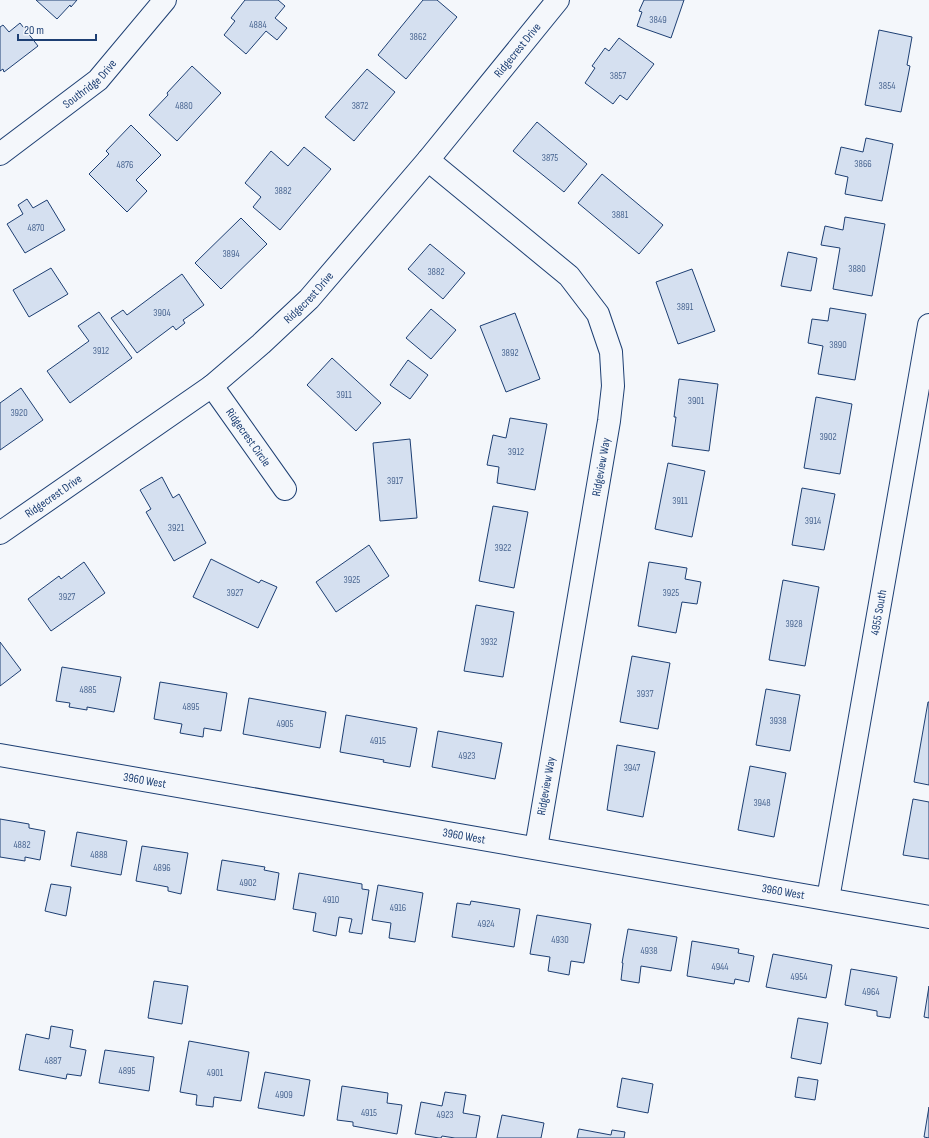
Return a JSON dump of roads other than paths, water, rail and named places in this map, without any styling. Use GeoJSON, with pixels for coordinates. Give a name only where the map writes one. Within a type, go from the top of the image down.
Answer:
{"type":"FeatureCollection","features":[{"type":"Feature","properties":{"kind":"street","name":"Southridge Drive"},"geometry":{"type":"LineString","coordinates":[[0,154],[98,80],[165,0]]}},
{"type":"Feature","properties":{"kind":"street","name":"Ridgecrest Drive"},"geometry":{"type":"LineString","coordinates":[[0,533],[212,386],[261,344],[309,298],[428,160],[558,0]]}},
{"type":"Feature","properties":{"kind":"street","name":"Ridgeview Way"},"geometry":{"type":"LineString","coordinates":[[428,160],[569,276],[598,314],[611,352],[613,386],[609,421],[536,848]]}},
{"type":"Feature","properties":{"kind":"street","name":"4955 South"},"geometry":{"type":"LineString","coordinates":[[828,899],[929,325]]}},
{"type":"Feature","properties":{"kind":"street","name":"Ridgecrest Circle"},"geometry":{"type":"LineString","coordinates":[[212,386],[285,489]]}},
{"type":"Feature","properties":{"kind":"street","name":"3960 West"},"geometry":{"type":"LineString","coordinates":[[0,755],[929,917]]}}]}
